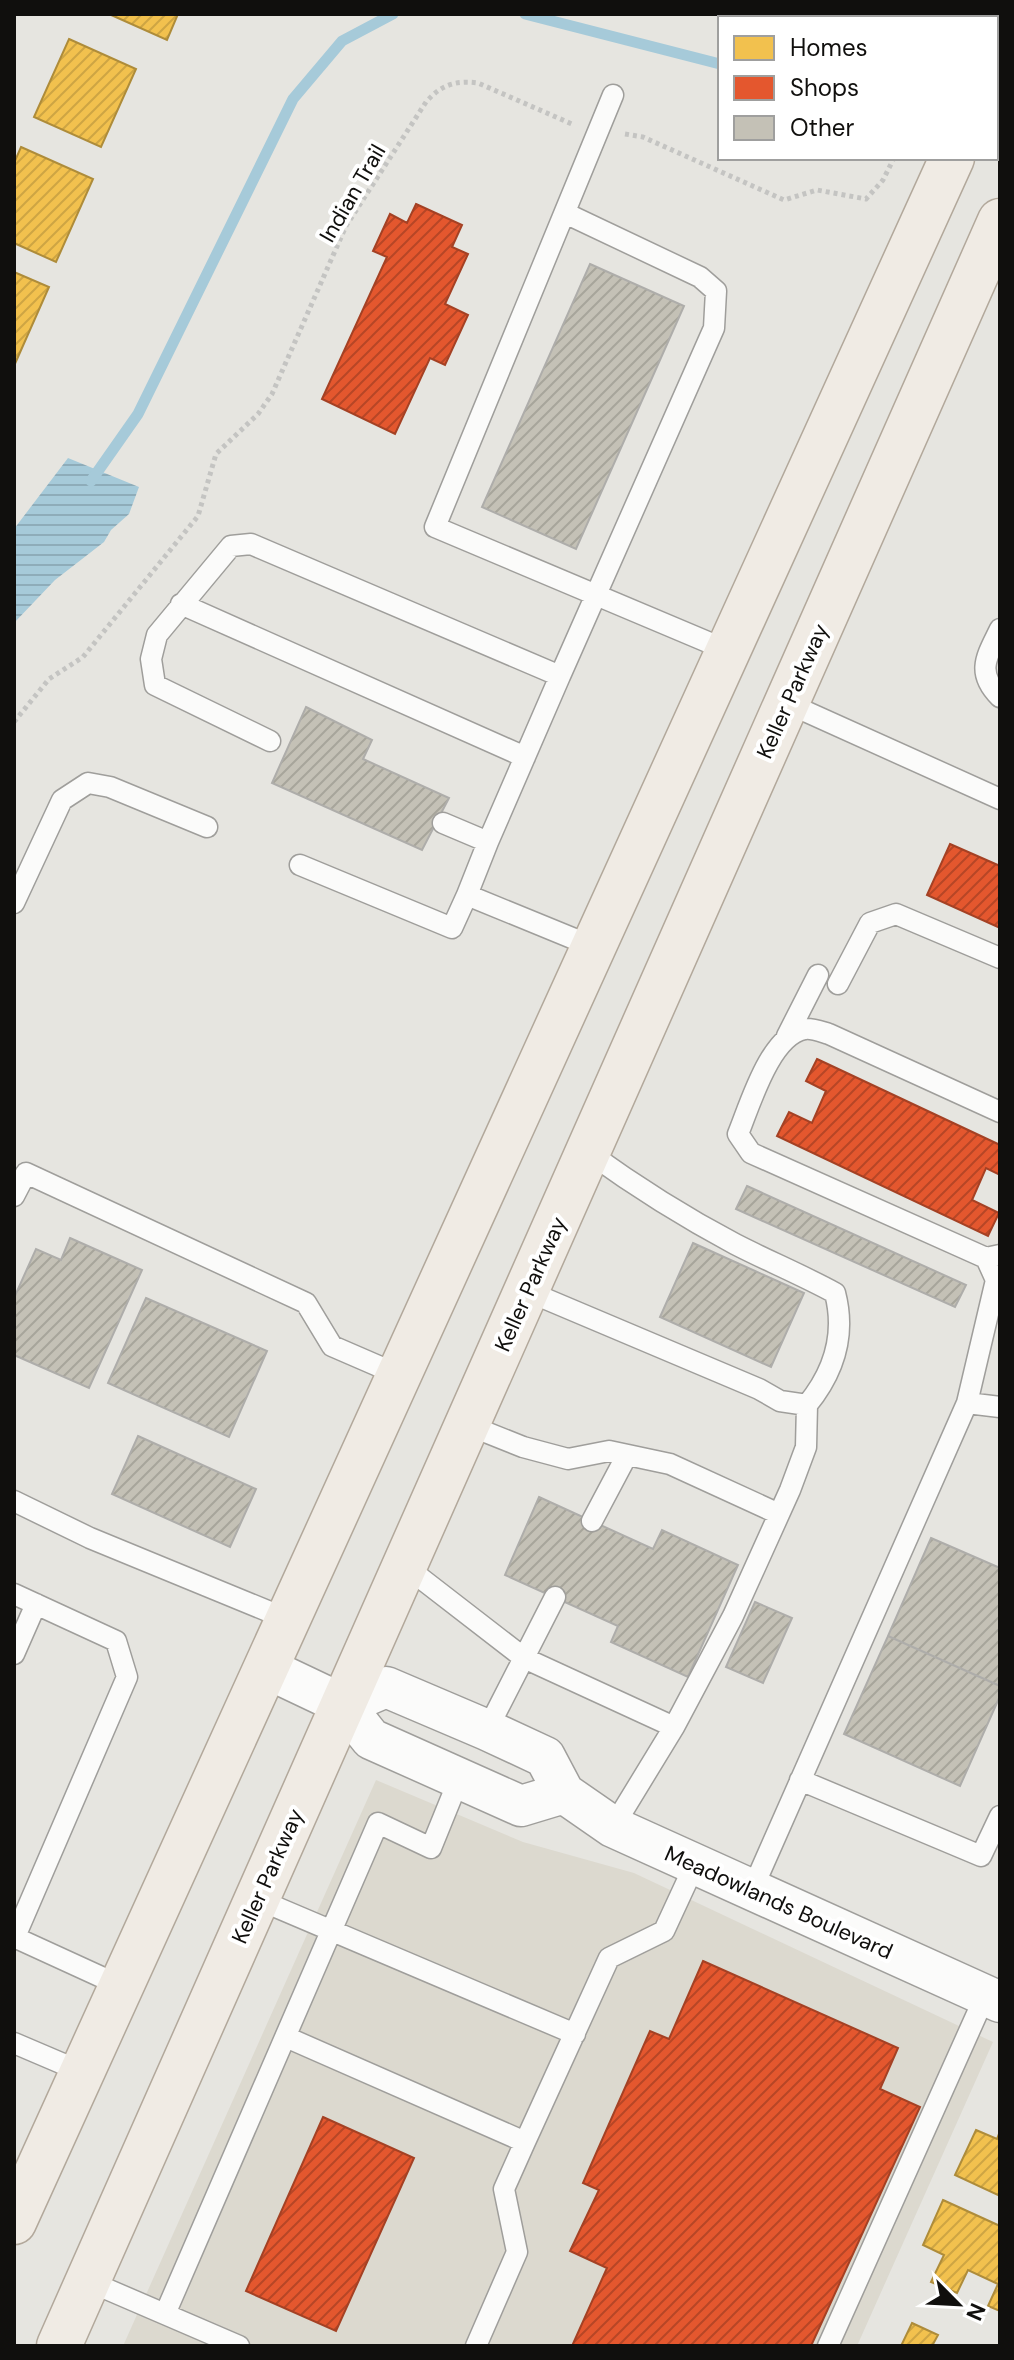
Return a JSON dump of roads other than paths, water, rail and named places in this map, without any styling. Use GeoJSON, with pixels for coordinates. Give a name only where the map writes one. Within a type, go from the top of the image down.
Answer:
{"type":"FeatureCollection","features":[{"type":"Feature","properties":{"kind":"main road"},"geometry":{"type":"LineString","coordinates":[[14,2222],[951,160]]}},
{"type":"Feature","properties":{"kind":"main road","name":"Keller Parkway"},"geometry":{"type":"LineString","coordinates":[[59,2346],[1000,221]]}},
{"type":"Feature","properties":{"kind":"street"},"geometry":{"type":"LineString","coordinates":[[266,1668],[344,1705],[371,1739],[521,1806],[564,1793]]}},
{"type":"Feature","properties":{"kind":"street","name":"Meadowlands Boulevard"},"geometry":{"type":"LineString","coordinates":[[344,1705],[386,1687],[487,1730],[545,1757],[564,1793],[613,1827],[993,1999]]}},
{"type":"Feature","properties":{"kind":"lane"},"geometry":{"type":"LineString","coordinates":[[613,95],[435,527],[729,651]]}},
{"type":"Feature","properties":{"kind":"lane"},"geometry":{"type":"LineString","coordinates":[[300,865],[452,928],[714,328],[716,291],[700,277],[565,213]]}},
{"type":"Feature","properties":{"kind":"lane"},"geometry":{"type":"LineString","coordinates":[[270,741],[155,685],[151,659],[157,635],[231,546],[251,544],[560,676]]}},
{"type":"Feature","properties":{"kind":"lane"},"geometry":{"type":"LineString","coordinates":[[181,604],[525,757]]}},
{"type":"Feature","properties":{"kind":"lane"},"geometry":{"type":"LineString","coordinates":[[1000,629],[984,662],[988,685],[1000,697]]}},
{"type":"Feature","properties":{"kind":"lane"},"geometry":{"type":"LineString","coordinates":[[787,703],[1000,799]]}},
{"type":"Feature","properties":{"kind":"lane"},"geometry":{"type":"LineString","coordinates":[[14,903],[62,800],[88,783],[110,787],[207,827]]}},
{"type":"Feature","properties":{"kind":"lane"},"geometry":{"type":"LineString","coordinates":[[443,823],[488,842]]}},
{"type":"Feature","properties":{"kind":"lane"},"geometry":{"type":"LineString","coordinates":[[467,895],[594,947]]}},
{"type":"Feature","properties":{"kind":"lane"},"geometry":{"type":"LineString","coordinates":[[838,984],[870,923],[896,914],[1000,958]]}},
{"type":"Feature","properties":{"kind":"lane"},"geometry":{"type":"LineString","coordinates":[[752,1890],[967,1403],[996,1280],[993,1257],[751,1153],[738,1134],[765,1069],[787,1036],[818,975]]}},
{"type":"Feature","properties":{"kind":"lane"},"geometry":{"type":"LineString","coordinates":[[787,1036],[806,1028],[829,1034],[1000,1112]]}},
{"type":"Feature","properties":{"kind":"lane"},"geometry":{"type":"LineString","coordinates":[[588,1152],[635,1187],[674,1210],[835,1293],[840,1310],[838,1346],[824,1385],[807,1405],[806,1447],[779,1514],[733,1616],[674,1727],[613,1827]]}},
{"type":"Feature","properties":{"kind":"lane"},"geometry":{"type":"LineString","coordinates":[[14,1196],[20,1171],[306,1303],[332,1346],[399,1375]]}},
{"type":"Feature","properties":{"kind":"lane"},"geometry":{"type":"LineString","coordinates":[[527,1291],[759,1389],[780,1401],[807,1405]]}},
{"type":"Feature","properties":{"kind":"lane"},"geometry":{"type":"LineString","coordinates":[[967,1403],[1000,1407]]}},
{"type":"Feature","properties":{"kind":"lane"},"geometry":{"type":"LineString","coordinates":[[468,1425],[523,1447],[568,1459],[609,1451],[670,1464],[779,1514]]}},
{"type":"Feature","properties":{"kind":"lane"},"geometry":{"type":"LineString","coordinates":[[592,1521],[627,1455]]}},
{"type":"Feature","properties":{"kind":"lane"},"geometry":{"type":"LineString","coordinates":[[14,1501],[90,1538],[287,1619]]}},
{"type":"Feature","properties":{"kind":"lane"},"geometry":{"type":"LineString","coordinates":[[405,1566],[524,1658],[674,1727]]}},
{"type":"Feature","properties":{"kind":"lane"},"geometry":{"type":"LineString","coordinates":[[14,1594],[116,1641],[127,1677],[14,1938],[121,1986]]}},
{"type":"Feature","properties":{"kind":"lane"},"geometry":{"type":"LineString","coordinates":[[487,1730],[555,1597]]}},
{"type":"Feature","properties":{"kind":"lane"},"geometry":{"type":"LineString","coordinates":[[14,1654],[36,1604]]}},
{"type":"Feature","properties":{"kind":"lane"},"geometry":{"type":"LineString","coordinates":[[165,2314],[378,1823],[431,1848],[459,1779]]}},
{"type":"Feature","properties":{"kind":"lane"},"geometry":{"type":"LineString","coordinates":[[800,1780],[981,1856],[1000,1816]]}},
{"type":"Feature","properties":{"kind":"lane"},"geometry":{"type":"LineString","coordinates":[[476,2346],[517,2252],[504,2189],[525,2142],[609,1958],[664,1931],[695,1864]]}},
{"type":"Feature","properties":{"kind":"lane"},"geometry":{"type":"LineString","coordinates":[[257,1899],[575,2034]]}},
{"type":"Feature","properties":{"kind":"lane"},"geometry":{"type":"LineString","coordinates":[[828,2346],[993,1999]]}},
{"type":"Feature","properties":{"kind":"lane"},"geometry":{"type":"LineString","coordinates":[[286,2037],[525,2142]]}},
{"type":"Feature","properties":{"kind":"lane"},"geometry":{"type":"LineString","coordinates":[[14,2043],[82,2072]]}},
{"type":"Feature","properties":{"kind":"lane"},"geometry":{"type":"LineString","coordinates":[[88,2281],[239,2346]]}},
{"type":"Feature","properties":{"kind":"water"},"geometry":{"type":"Polygon","coordinates":[[[68,458],[139,487],[129,514],[111,530],[104,542],[55,580],[14,623],[14,529],[68,458]]]}},
{"type":"Feature","properties":{"kind":"waterway"},"geometry":{"type":"LineString","coordinates":[[91,481],[138,414],[293,99],[342,41],[393,14]]}},
{"type":"Feature","properties":{"kind":"waterway"},"geometry":{"type":"LineString","coordinates":[[525,14],[718,63]]}}]}
